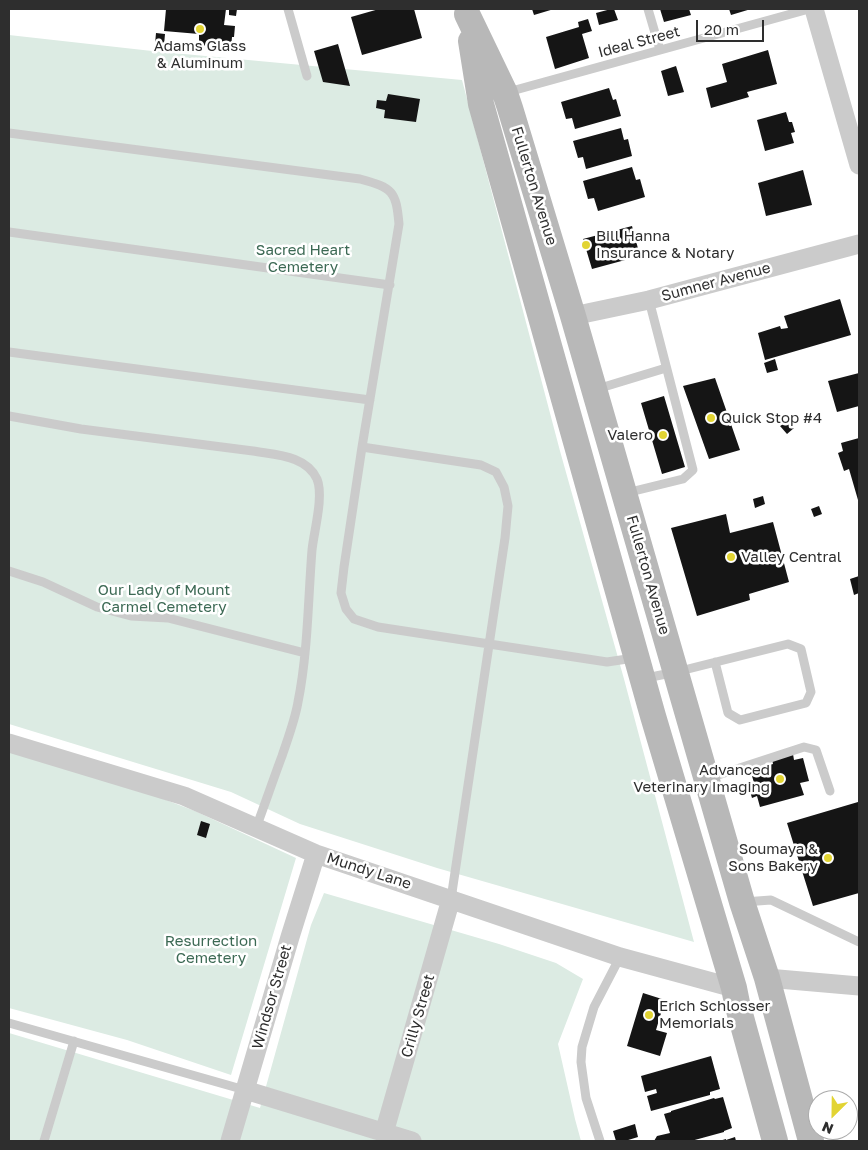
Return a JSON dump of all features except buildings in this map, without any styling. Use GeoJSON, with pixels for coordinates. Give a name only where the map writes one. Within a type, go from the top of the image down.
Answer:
{"type":"FeatureCollection","features":[{"type":"Feature","properties":{"kind":"main road","name":"Fullerton Avenue"},"geometry":{"type":"LineString","coordinates":[[466,12],[505,93],[573,316],[706,779],[766,978],[811,1141]]}},
{"type":"Feature","properties":{"kind":"main road","name":"Fullerton Avenue"},"geometry":{"type":"LineString","coordinates":[[466,12],[481,104],[640,668],[734,988],[736,1003],[775,1141]]}},
{"type":"Feature","properties":{"kind":"street"},"geometry":{"type":"LineString","coordinates":[[814,9],[859,165]]}},
{"type":"Feature","properties":{"kind":"street","name":"Sumner Avenue"},"geometry":{"type":"LineString","coordinates":[[573,316],[649,300],[859,244]]}},
{"type":"Feature","properties":{"kind":"street","name":"Mundy Lane"},"geometry":{"type":"LineString","coordinates":[[9,743],[184,796],[316,854],[620,957],[734,988]]}},
{"type":"Feature","properties":{"kind":"street","name":"Windsor Street"},"geometry":{"type":"LineString","coordinates":[[230,1141],[316,854]]}},
{"type":"Feature","properties":{"kind":"street","name":"Crilly Street"},"geometry":{"type":"LineString","coordinates":[[384,1133],[451,899]]}},
{"type":"Feature","properties":{"kind":"street"},"geometry":{"type":"LineString","coordinates":[[766,978],[859,986]]}},
{"type":"Feature","properties":{"kind":"street"},"geometry":{"type":"LineString","coordinates":[[245,1090],[412,1141]]}},
{"type":"Feature","properties":{"kind":"lane"},"geometry":{"type":"LineString","coordinates":[[288,9],[307,76]]}},
{"type":"Feature","properties":{"kind":"lane"},"geometry":{"type":"LineString","coordinates":[[648,9],[660,50]]}},
{"type":"Feature","properties":{"kind":"lane","name":"Ideal Street"},"geometry":{"type":"LineString","coordinates":[[505,93],[809,9]]}},
{"type":"Feature","properties":{"kind":"lane"},"geometry":{"type":"LineString","coordinates":[[9,133],[350,178],[380,184],[393,194],[398,205],[399,224],[362,447],[341,592],[346,609],[354,619],[378,628],[676,672],[715,662],[788,644],[801,649],[811,692],[806,703],[740,720],[728,713],[715,662]]}},
{"type":"Feature","properties":{"kind":"lane"},"geometry":{"type":"LineString","coordinates":[[9,232],[390,285]]}},
{"type":"Feature","properties":{"kind":"lane"},"geometry":{"type":"LineString","coordinates":[[624,494],[683,479],[693,470],[649,300]]}},
{"type":"Feature","properties":{"kind":"lane"},"geometry":{"type":"LineString","coordinates":[[9,352],[370,400]]}},
{"type":"Feature","properties":{"kind":"lane"},"geometry":{"type":"LineString","coordinates":[[594,390],[666,368]]}},
{"type":"Feature","properties":{"kind":"lane"},"geometry":{"type":"LineString","coordinates":[[9,416],[81,429],[253,451],[297,460],[305,464],[316,479],[320,490],[312,549],[309,610],[301,688],[293,723],[256,828]]}},
{"type":"Feature","properties":{"kind":"lane"},"geometry":{"type":"LineString","coordinates":[[362,447],[481,465],[496,472],[504,487],[508,506],[505,538],[451,899]]}},
{"type":"Feature","properties":{"kind":"lane"},"geometry":{"type":"LineString","coordinates":[[9,571],[43,582],[96,607],[130,616],[168,618],[305,653]]}},
{"type":"Feature","properties":{"kind":"lane"},"geometry":{"type":"LineString","coordinates":[[706,779],[804,747],[816,750],[830,791]]}},
{"type":"Feature","properties":{"kind":"lane"},"geometry":{"type":"LineString","coordinates":[[742,902],[771,900],[859,942]]}},
{"type":"Feature","properties":{"kind":"lane"},"geometry":{"type":"LineString","coordinates":[[600,1141],[586,1098],[580,1062],[582,1047],[594,1007],[620,957]]}},
{"type":"Feature","properties":{"kind":"lane"},"geometry":{"type":"LineString","coordinates":[[9,1023],[245,1090]]}},
{"type":"Feature","properties":{"kind":"lane"},"geometry":{"type":"LineString","coordinates":[[44,1141],[74,1041]]}},
{"type":"Feature","properties":{"kind":"green space","name":"Sacred Heart Cemetery"},"geometry":{"type":"Polygon","coordinates":[[[9,35],[152,51],[462,80],[560,451],[624,679],[694,942],[437,868],[300,824],[231,792],[9,724],[9,35]]]}},
{"type":"Feature","properties":{"kind":"green space","name":"Resurrection Cemetery"},"geometry":{"type":"Polygon","coordinates":[[[9,752],[116,781],[195,811],[296,858],[231,1075],[127,1040],[9,1008],[9,752]]]}},
{"type":"Feature","properties":{"kind":"green space"},"geometry":{"type":"Polygon","coordinates":[[[324,893],[499,944],[556,963],[583,979],[558,1044],[581,1141],[9,1141],[9,1033],[260,1108],[311,925],[324,893]]]}},
{"type":"Feature","properties":{"kind":"place","name":"Adams Glass & Aluminum"},"geometry":{"type":"Point","coordinates":[200,29]}},
{"type":"Feature","properties":{"kind":"place","name":"Bill Hanna Insurance & Notary"},"geometry":{"type":"Point","coordinates":[586,245]}},
{"type":"Feature","properties":{"kind":"place","name":"Quick Stop #4"},"geometry":{"type":"Point","coordinates":[711,418]}},
{"type":"Feature","properties":{"kind":"place","name":"Valero"},"geometry":{"type":"Point","coordinates":[663,435]}},
{"type":"Feature","properties":{"kind":"place","name":"Valley Central"},"geometry":{"type":"Point","coordinates":[731,557]}},
{"type":"Feature","properties":{"kind":"place","name":"Advanced Veterinary Imaging"},"geometry":{"type":"Point","coordinates":[780,779]}},
{"type":"Feature","properties":{"kind":"place","name":"Soumaya & Sons Bakery"},"geometry":{"type":"Point","coordinates":[828,858]}},
{"type":"Feature","properties":{"kind":"place","name":"Erich Schlosser Memorials"},"geometry":{"type":"Point","coordinates":[649,1015]}},
{"type":"Feature","properties":{"kind":"park label","name":"Our Lady of Mount Carmel Cemetery"},"geometry":{"type":"Point","coordinates":[164,598]}}]}
